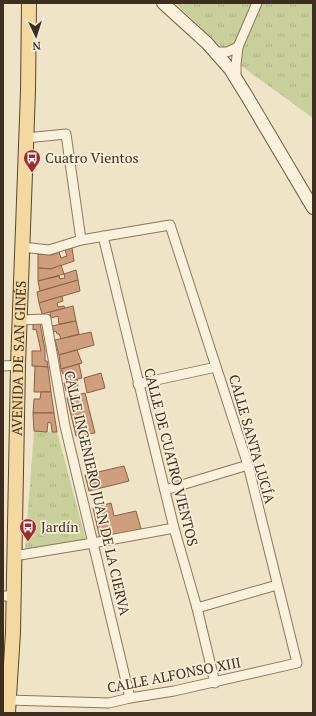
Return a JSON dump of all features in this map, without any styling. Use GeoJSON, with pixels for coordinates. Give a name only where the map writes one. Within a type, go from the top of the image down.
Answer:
{"type":"FeatureCollection","features":[{"type":"Feature","properties":{"kind":"main road","name":"AVENIDA DE SAN GINÉS"},"geometry":{"type":"LineString","coordinates":[[8,706],[8,596],[14,556],[29,3]]}},
{"type":"Feature","properties":{"kind":"main road"},"geometry":{"type":"LineString","coordinates":[[163,3],[216,52],[236,78],[313,208]]}},
{"type":"Feature","properties":{"kind":"street"},"geometry":{"type":"LineString","coordinates":[[236,78],[238,47],[256,3]]}},
{"type":"Feature","properties":{"kind":"street"},"geometry":{"type":"LineString","coordinates":[[216,52],[228,52],[238,47]]}},
{"type":"Feature","properties":{"kind":"street"},"geometry":{"type":"LineString","coordinates":[[26,138],[66,134],[81,240]]}},
{"type":"Feature","properties":{"kind":"street","name":"CALLE SANTA LUCÍA"},"geometry":{"type":"LineString","coordinates":[[103,236],[170,225],[248,465],[297,664]]}},
{"type":"Feature","properties":{"kind":"street"},"geometry":{"type":"LineString","coordinates":[[22,247],[49,250],[81,240],[103,236]]}},
{"type":"Feature","properties":{"kind":"street","name":"CALLE DE CUATRO VIENTOS"},"geometry":{"type":"LineString","coordinates":[[103,236],[174,528],[197,608],[215,683]]}},
{"type":"Feature","properties":{"kind":"street","name":"CALLE INGENIERO JUAN DE LA CIERVA"},"geometry":{"type":"LineString","coordinates":[[20,320],[46,319],[65,426],[130,698]]}},
{"type":"Feature","properties":{"kind":"street"},"geometry":{"type":"LineString","coordinates":[[3,366],[18,365]]}},
{"type":"Feature","properties":{"kind":"street"},"geometry":{"type":"LineString","coordinates":[[138,384],[216,367]]}},
{"type":"Feature","properties":{"kind":"street"},"geometry":{"type":"LineString","coordinates":[[165,490],[248,465]]}},
{"type":"Feature","properties":{"kind":"street"},"geometry":{"type":"LineString","coordinates":[[14,556],[174,528]]}},
{"type":"Feature","properties":{"kind":"street"},"geometry":{"type":"LineString","coordinates":[[197,608],[277,585]]}},
{"type":"Feature","properties":{"kind":"street","name":"CALLE ALFONSO XIII"},"geometry":{"type":"LineString","coordinates":[[8,706],[109,703],[215,683],[297,664]]}},
{"type":"Feature","properties":{"kind":"green space"},"geometry":{"type":"Polygon","coordinates":[[[175,3],[313,3],[313,118],[244,68],[175,3]]]}},
{"type":"Feature","properties":{"kind":"green space"},"geometry":{"type":"Polygon","coordinates":[[[34,431],[57,432],[86,540],[25,550],[34,431]]]}},
{"type":"Feature","properties":{"kind":"building"},"geometry":{"type":"Polygon","coordinates":[[[72,248],[74,261],[51,269],[38,268],[38,254],[52,255],[59,252],[61,258],[67,256],[65,250],[72,248]]]}},
{"type":"Feature","properties":{"kind":"building"},"geometry":{"type":"Polygon","coordinates":[[[61,265],[64,274],[38,281],[38,268],[51,269],[61,265]]]}},
{"type":"Feature","properties":{"kind":"building"},"geometry":{"type":"Polygon","coordinates":[[[76,270],[78,280],[40,291],[38,281],[59,276],[60,279],[65,278],[64,274],[76,270]]]}},
{"type":"Feature","properties":{"kind":"building"},"geometry":{"type":"Polygon","coordinates":[[[78,280],[80,291],[39,303],[37,292],[78,280]]]}},
{"type":"Feature","properties":{"kind":"building"},"geometry":{"type":"Polygon","coordinates":[[[62,296],[63,301],[57,303],[58,307],[64,306],[65,308],[42,314],[39,303],[62,296]]]}},
{"type":"Feature","properties":{"kind":"building"},"geometry":{"type":"Polygon","coordinates":[[[73,306],[76,321],[59,324],[58,316],[51,318],[50,312],[73,306]]]}},
{"type":"Feature","properties":{"kind":"building"},"geometry":{"type":"Polygon","coordinates":[[[76,321],[79,334],[61,339],[56,331],[54,332],[52,326],[76,321]]]}},
{"type":"Feature","properties":{"kind":"building"},"geometry":{"type":"Polygon","coordinates":[[[40,323],[45,350],[45,361],[47,361],[48,367],[32,366],[32,351],[41,351],[36,329],[33,330],[33,324],[40,323]]]}},
{"type":"Feature","properties":{"kind":"building"},"geometry":{"type":"Polygon","coordinates":[[[91,332],[94,345],[59,355],[55,340],[91,332]]]}},
{"type":"Feature","properties":{"kind":"building"},"geometry":{"type":"Polygon","coordinates":[[[77,350],[82,363],[61,369],[59,355],[77,350]]]}},
{"type":"Feature","properties":{"kind":"building"},"geometry":{"type":"Polygon","coordinates":[[[79,364],[82,378],[69,381],[68,376],[63,374],[61,369],[79,364]]]}},
{"type":"Feature","properties":{"kind":"building"},"geometry":{"type":"Polygon","coordinates":[[[35,366],[48,367],[51,392],[34,392],[35,366]]]}},
{"type":"Feature","properties":{"kind":"building"},"geometry":{"type":"Polygon","coordinates":[[[101,373],[105,388],[87,393],[84,378],[101,373]]]}},
{"type":"Feature","properties":{"kind":"building"},"geometry":{"type":"Polygon","coordinates":[[[77,379],[78,388],[66,391],[64,383],[77,379]]]}},
{"type":"Feature","properties":{"kind":"building"},"geometry":{"type":"Polygon","coordinates":[[[41,392],[51,392],[54,413],[33,413],[34,399],[40,399],[41,392]]]}},
{"type":"Feature","properties":{"kind":"building"},"geometry":{"type":"Polygon","coordinates":[[[85,393],[95,433],[76,436],[67,398],[85,393]]]}},
{"type":"Feature","properties":{"kind":"building"},"geometry":{"type":"Polygon","coordinates":[[[33,413],[54,413],[57,432],[52,432],[51,423],[48,422],[47,432],[34,431],[33,413]]]}},
{"type":"Feature","properties":{"kind":"building"},"geometry":{"type":"Polygon","coordinates":[[[124,466],[129,481],[89,491],[85,475],[124,466]]]}},
{"type":"Feature","properties":{"kind":"building"},"geometry":{"type":"Polygon","coordinates":[[[111,503],[114,516],[136,511],[141,529],[100,539],[93,508],[111,503]]]}},
{"type":"Feature","properties":{"kind":"place","name":"Cuatro Vientos"},"geometry":{"type":"Point","coordinates":[32,173]}},
{"type":"Feature","properties":{"kind":"place","name":"Jardín"},"geometry":{"type":"Point","coordinates":[28,542]}}]}
